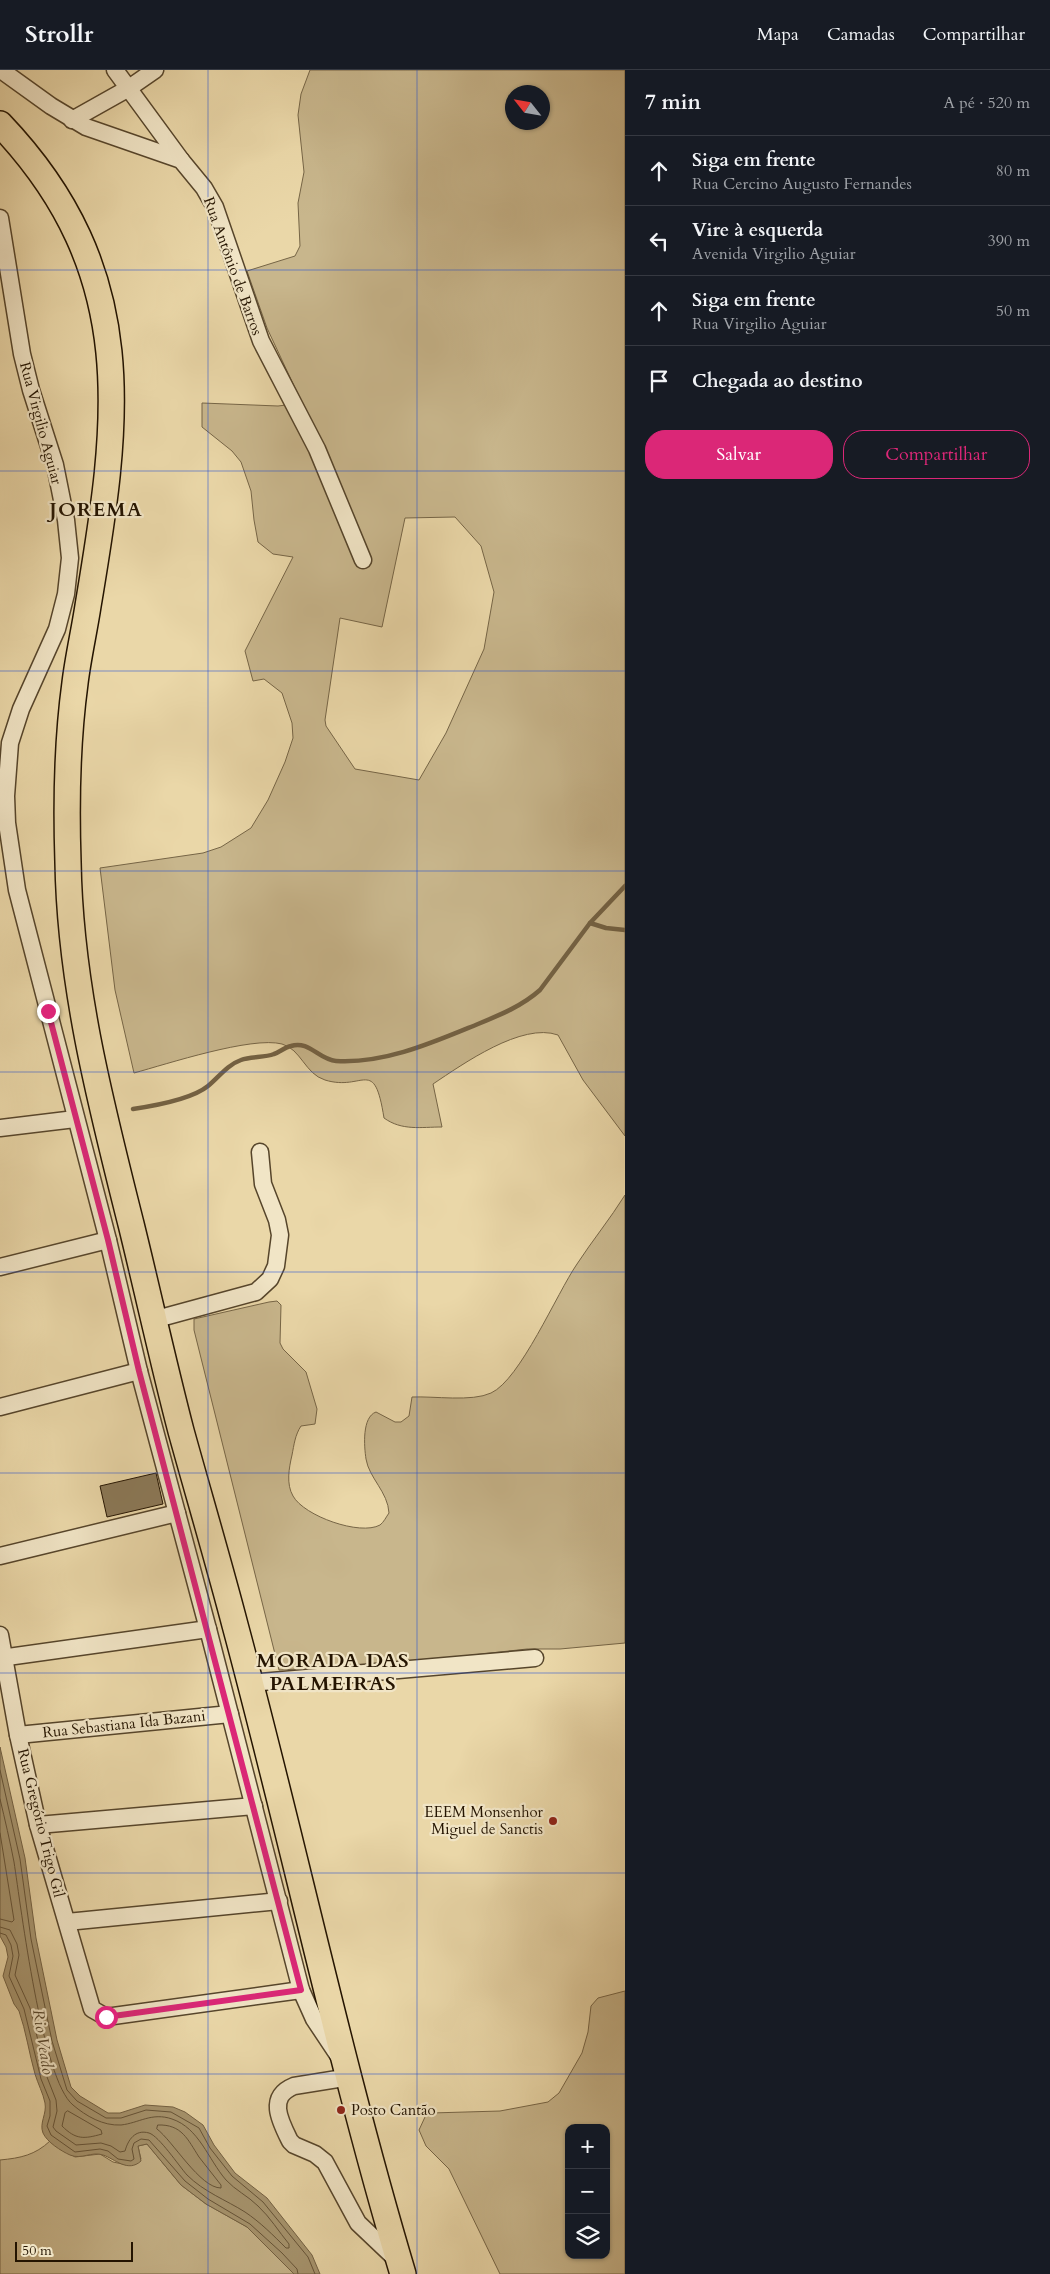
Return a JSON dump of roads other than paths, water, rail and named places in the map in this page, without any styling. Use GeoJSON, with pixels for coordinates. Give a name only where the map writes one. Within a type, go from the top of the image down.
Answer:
{"type":"FeatureCollection","features":[{"type":"Feature","properties":{"kind":"highway"},"geometry":{"type":"LineString","coordinates":[[0,124],[38,170],[62,206],[82,245],[99,291],[108,331],[112,371],[112,413],[106,485],[75,681],[71,719],[68,830],[69,910],[76,971],[94,1078],[153,1320],[292,1843],[348,2072],[401,2268]]}},
{"type":"Feature","properties":{"kind":"street"},"geometry":{"type":"LineString","coordinates":[[1,70],[72,120],[86,127],[181,160]]}},
{"type":"Feature","properties":{"kind":"street","name":"Rua Antônio de Barros"},"geometry":{"type":"LineString","coordinates":[[115,70],[181,160],[204,188],[214,207],[261,341],[317,449],[363,560]]}},
{"type":"Feature","properties":{"kind":"street"},"geometry":{"type":"LineString","coordinates":[[72,120],[129,88],[155,70]]}},
{"type":"Feature","properties":{"kind":"street","name":"Rua Virgilio Aguiar"},"geometry":{"type":"LineString","coordinates":[[0,218],[22,354],[31,390],[55,465],[69,539],[70,558],[66,594],[57,629],[21,709],[10,743],[6,788],[7,823],[20,907],[108,1240],[139,1371],[301,1990],[314,2019],[348,2072]]}},
{"type":"Feature","properties":{"kind":"street"},"geometry":{"type":"LineString","coordinates":[[0,1128],[75,1119]]}},
{"type":"Feature","properties":{"kind":"street"},"geometry":{"type":"LineString","coordinates":[[153,1320],[256,1292],[270,1279],[276,1266],[280,1235],[277,1220],[263,1184],[260,1152]]}},
{"type":"Feature","properties":{"kind":"street"},"geometry":{"type":"LineString","coordinates":[[0,1268],[108,1240]]}},
{"type":"Feature","properties":{"kind":"street"},"geometry":{"type":"LineString","coordinates":[[0,1407],[139,1371]]}},
{"type":"Feature","properties":{"kind":"street"},"geometry":{"type":"LineString","coordinates":[[0,1556],[177,1513]]}},
{"type":"Feature","properties":{"kind":"street"},"geometry":{"type":"LineString","coordinates":[[3,1658],[208,1630]]}},
{"type":"Feature","properties":{"kind":"street","name":"Rua Gregório Trigo Gil"},"geometry":{"type":"LineString","coordinates":[[0,1635],[18,1735],[38,1825],[92,2009],[106,2017],[301,1990]]}},
{"type":"Feature","properties":{"kind":"street"},"geometry":{"type":"LineString","coordinates":[[250,1683],[535,1658]]}},
{"type":"Feature","properties":{"kind":"street","name":"Rua Sebastiana Ida Bazani"},"geometry":{"type":"LineString","coordinates":[[18,1735],[230,1714]]}},
{"type":"Feature","properties":{"kind":"street"},"geometry":{"type":"LineString","coordinates":[[38,1825],[254,1806]]}},
{"type":"Feature","properties":{"kind":"street"},"geometry":{"type":"LineString","coordinates":[[67,1922],[279,1901]]}},
{"type":"Feature","properties":{"kind":"street"},"geometry":{"type":"LineString","coordinates":[[348,2072],[286,2089],[277,2102],[277,2109],[290,2141],[294,2145],[315,2154],[325,2162],[358,2223],[401,2268]]}},
{"type":"Feature","properties":{"kind":"water","name":"Rio Veado"},"geometry":{"type":"Polygon","coordinates":[[[0,1747],[25,1858],[36,1938],[57,2040],[71,2087],[80,2096],[108,2113],[120,2113],[145,2105],[173,2107],[185,2112],[203,2125],[214,2145],[235,2173],[267,2198],[312,2255],[320,2274],[294,2274],[247,2227],[206,2204],[181,2185],[147,2144],[138,2146],[141,2161],[131,2166],[99,2154],[78,2157],[70,2155],[55,2146],[43,2133],[44,2099],[35,2074],[19,2011],[14,2004],[3,1976],[8,1957],[6,1947],[0,1936],[0,1747]]]}},
{"type":"Feature","properties":{"kind":"waterway"},"geometry":{"type":"LineString","coordinates":[[133,1109],[192,1095],[208,1086],[236,1062],[270,1055],[289,1047],[303,1046],[330,1060],[336,1061],[373,1059],[427,1044],[503,1014],[526,1001],[540,990],[590,923],[625,886]]}},
{"type":"Feature","properties":{"kind":"waterway"},"geometry":{"type":"LineString","coordinates":[[590,923],[606,928],[625,930]]}},
{"type":"Feature","properties":{"kind":"place","name":"EEEM Monsenhor Miguel de Sanctis"},"geometry":{"type":"Point","coordinates":[553,1821]}},
{"type":"Feature","properties":{"kind":"place","name":"Posto Cantão"},"geometry":{"type":"Point","coordinates":[341,2110]}},
{"type":"Feature","properties":{"kind":"district","name":"JOREMA"},"geometry":{"type":"Point","coordinates":[96,509]}},
{"type":"Feature","properties":{"kind":"district","name":"MORADA DAS PALMEIRAS"},"geometry":{"type":"Point","coordinates":[333,1672]}}]}
